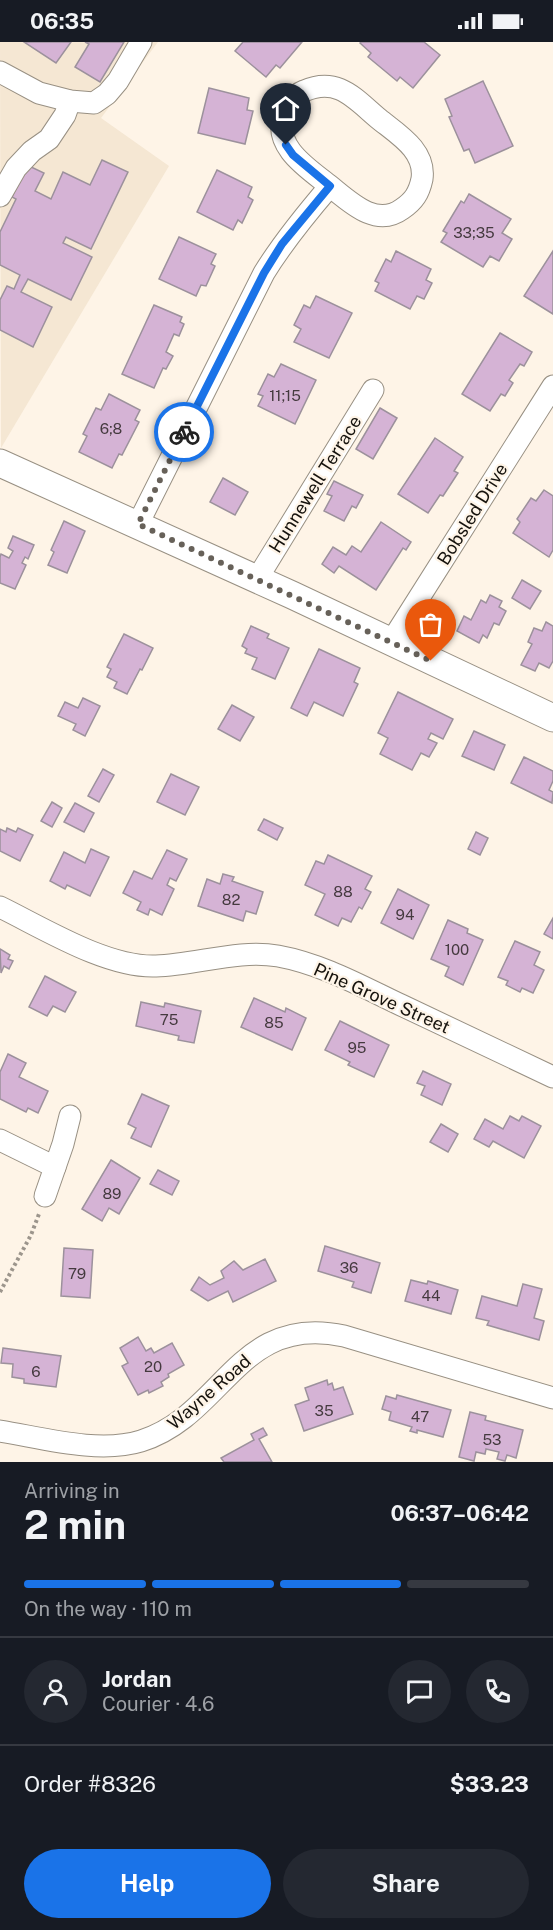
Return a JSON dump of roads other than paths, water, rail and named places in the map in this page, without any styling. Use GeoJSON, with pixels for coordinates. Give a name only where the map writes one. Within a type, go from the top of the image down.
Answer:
{"type":"FeatureCollection","features":[{"type":"Feature","properties":{"kind":"main road"},"geometry":{"type":"LineString","coordinates":[[0,463],[138,524],[553,718]]}},
{"type":"Feature","properties":{"kind":"street"},"geometry":{"type":"LineString","coordinates":[[0,72],[39,93],[70,101],[94,103],[107,94],[118,81],[141,42]]}},
{"type":"Feature","properties":{"kind":"street"},"geometry":{"type":"LineString","coordinates":[[316,86],[337,87],[351,95],[410,145],[419,157],[423,171],[420,189],[413,201],[399,211],[387,215],[374,215],[361,210],[330,186],[293,155],[286,145],[282,132],[283,116],[289,104],[299,93],[316,86]]}},
{"type":"Feature","properties":{"kind":"street"},"geometry":{"type":"LineString","coordinates":[[0,196],[16,168],[32,151],[49,140],[65,115],[70,101]]}},
{"type":"Feature","properties":{"kind":"street"},"geometry":{"type":"LineString","coordinates":[[138,524],[264,273],[282,244],[330,186]]}},
{"type":"Feature","properties":{"kind":"street","name":"Bobsled Drive"},"geometry":{"type":"LineString","coordinates":[[391,642],[553,386]]}},
{"type":"Feature","properties":{"kind":"street","name":"Hunnewell Terrace"},"geometry":{"type":"LineString","coordinates":[[257,579],[373,390]]}},
{"type":"Feature","properties":{"kind":"street","name":"Pine Grove Street"},"geometry":{"type":"LineString","coordinates":[[0,907],[88,950],[127,963],[154,966],[249,954],[278,956],[330,971],[553,1077]]}},
{"type":"Feature","properties":{"kind":"street"},"geometry":{"type":"LineString","coordinates":[[45,1196],[70,1116]]}},
{"type":"Feature","properties":{"kind":"street"},"geometry":{"type":"LineString","coordinates":[[0,1140],[55,1167]]}},
{"type":"Feature","properties":{"kind":"street","name":"Wayne Road"},"geometry":{"type":"LineString","coordinates":[[0,1431],[102,1446],[140,1441],[165,1431],[188,1415],[237,1366],[261,1348],[288,1336],[315,1332],[344,1336],[553,1398]]}}]}
